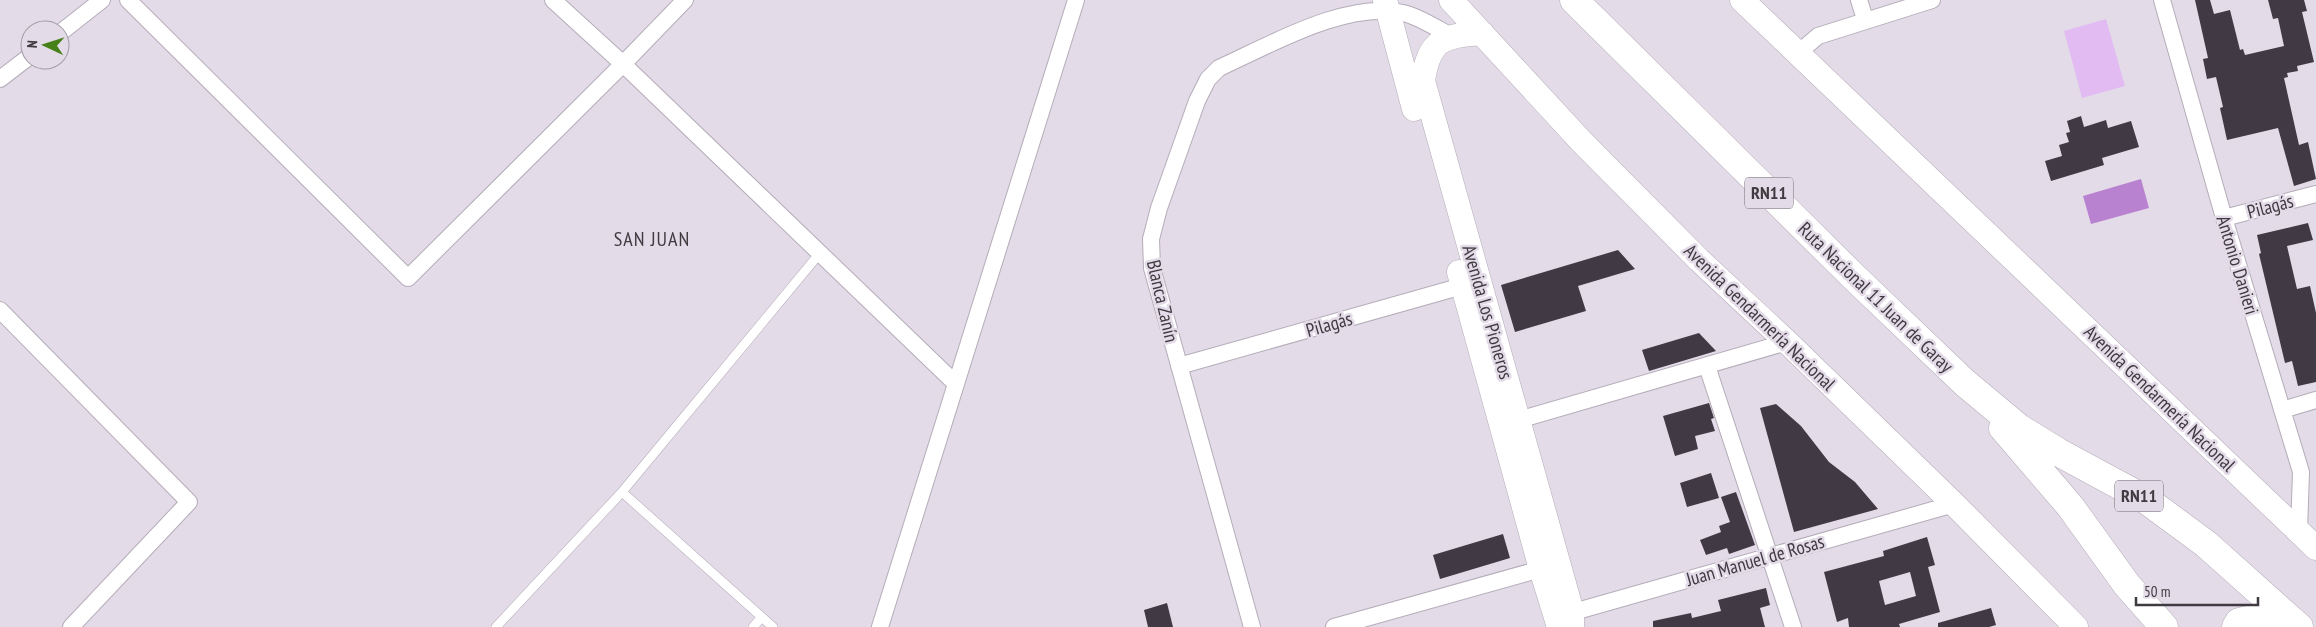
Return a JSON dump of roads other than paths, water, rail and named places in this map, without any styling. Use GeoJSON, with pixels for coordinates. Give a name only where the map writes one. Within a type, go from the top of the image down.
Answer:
{"type":"FeatureCollection","features":[{"type":"Feature","properties":{"kind":"highway","name":"Ruta Nacional 11 Juan de Garay"},"geometry":{"type":"LineString","coordinates":[[1574,0],[1854,277],[1965,383],[2019,428],[2058,452],[2145,499],[2206,544],[2299,626]]}},
{"type":"Feature","properties":{"kind":"highway","name":"Ruta Nacional 11 Juan de Garay"},"geometry":{"type":"LineString","coordinates":[[1965,383],[2070,506],[2127,585],[2164,627]]}},
{"type":"Feature","properties":{"kind":"highway"},"geometry":{"type":"LineString","coordinates":[[2236,627],[2239,622],[2260,617],[2299,626]]}},
{"type":"Feature","properties":{"kind":"main road","name":"Avenida Gendarmería Nacional"},"geometry":{"type":"LineString","coordinates":[[1451,0],[1581,141],[1685,246],[1954,504],[2076,627]]}},
{"type":"Feature","properties":{"kind":"main road","name":"Avenida Gendarmería Nacional"},"geometry":{"type":"LineString","coordinates":[[1742,0],[2316,548]]}},
{"type":"Feature","properties":{"kind":"main road","name":"Avenida Los Pioneros"},"geometry":{"type":"LineString","coordinates":[[1386,6],[1471,283],[1565,621]]}},
{"type":"Feature","properties":{"kind":"main road"},"geometry":{"type":"LineString","coordinates":[[1451,36],[1482,33]]}},
{"type":"Feature","properties":{"kind":"main road","name":"Avenida Los Pioneros"},"geometry":{"type":"LineString","coordinates":[[1451,36],[1434,47],[1426,62],[1423,81],[1471,283]]}},
{"type":"Feature","properties":{"kind":"main road","name":"Avenida Los Pioneros"},"geometry":{"type":"LineString","coordinates":[[1510,423],[1541,569],[1565,621]]}},
{"type":"Feature","properties":{"kind":"street"},"geometry":{"type":"LineString","coordinates":[[70,25],[102,0]]}},
{"type":"Feature","properties":{"kind":"street"},"geometry":{"type":"LineString","coordinates":[[128,0],[408,278],[685,0]]}},
{"type":"Feature","properties":{"kind":"street"},"geometry":{"type":"LineString","coordinates":[[553,0],[623,64],[955,383]]}},
{"type":"Feature","properties":{"kind":"street"},"geometry":{"type":"LineString","coordinates":[[880,627],[1076,0]]}},
{"type":"Feature","properties":{"kind":"street"},"geometry":{"type":"LineString","coordinates":[[1859,0],[1865,19]]}},
{"type":"Feature","properties":{"kind":"street"},"geometry":{"type":"LineString","coordinates":[[1797,54],[1818,36],[1865,19],[1932,0]]}},
{"type":"Feature","properties":{"kind":"street","name":"Antonio Danieri"},"geometry":{"type":"LineString","coordinates":[[2162,0],[2224,218],[2301,472],[2299,531]]}},
{"type":"Feature","properties":{"kind":"street","name":"Blanca Zanín"},"geometry":{"type":"LineString","coordinates":[[1252,627],[1152,268],[1151,239],[1159,208],[1197,100],[1208,79],[1219,68],[1330,20],[1386,6],[1451,36]]}},
{"type":"Feature","properties":{"kind":"street"},"geometry":{"type":"LineString","coordinates":[[0,79],[20,64]]}},
{"type":"Feature","properties":{"kind":"street","name":"Pilagás"},"geometry":{"type":"LineString","coordinates":[[2224,218],[2316,194]]}},
{"type":"Feature","properties":{"kind":"street","name":"Pilagás"},"geometry":{"type":"LineString","coordinates":[[1179,366],[1471,283]]}},
{"type":"Feature","properties":{"kind":"street"},"geometry":{"type":"LineString","coordinates":[[0,310],[189,502],[71,627]]}},
{"type":"Feature","properties":{"kind":"street"},"geometry":{"type":"LineString","coordinates":[[1510,423],[1787,342]]}},
{"type":"Feature","properties":{"kind":"street"},"geometry":{"type":"LineString","coordinates":[[1707,366],[1771,555],[1793,627]]}},
{"type":"Feature","properties":{"kind":"street"},"geometry":{"type":"LineString","coordinates":[[2282,410],[2316,400]]}},
{"type":"Feature","properties":{"kind":"street","name":"Juan Manuel de Rosas"},"geometry":{"type":"LineString","coordinates":[[1565,621],[1771,555],[1954,504]]}},
{"type":"Feature","properties":{"kind":"street"},"geometry":{"type":"LineString","coordinates":[[1334,627],[1541,569]]}},
{"type":"Feature","properties":{"kind":"lane"},"geometry":{"type":"LineString","coordinates":[[496,627],[622,492],[820,254]]}},
{"type":"Feature","properties":{"kind":"lane"},"geometry":{"type":"LineString","coordinates":[[622,492],[773,627]]}},
{"type":"Feature","properties":{"kind":"lane"},"geometry":{"type":"LineString","coordinates":[[753,627],[761,618]]}},
{"type":"Feature","properties":{"kind":"district","name":"SAN JUAN"},"geometry":{"type":"Point","coordinates":[652,239]}}]}
